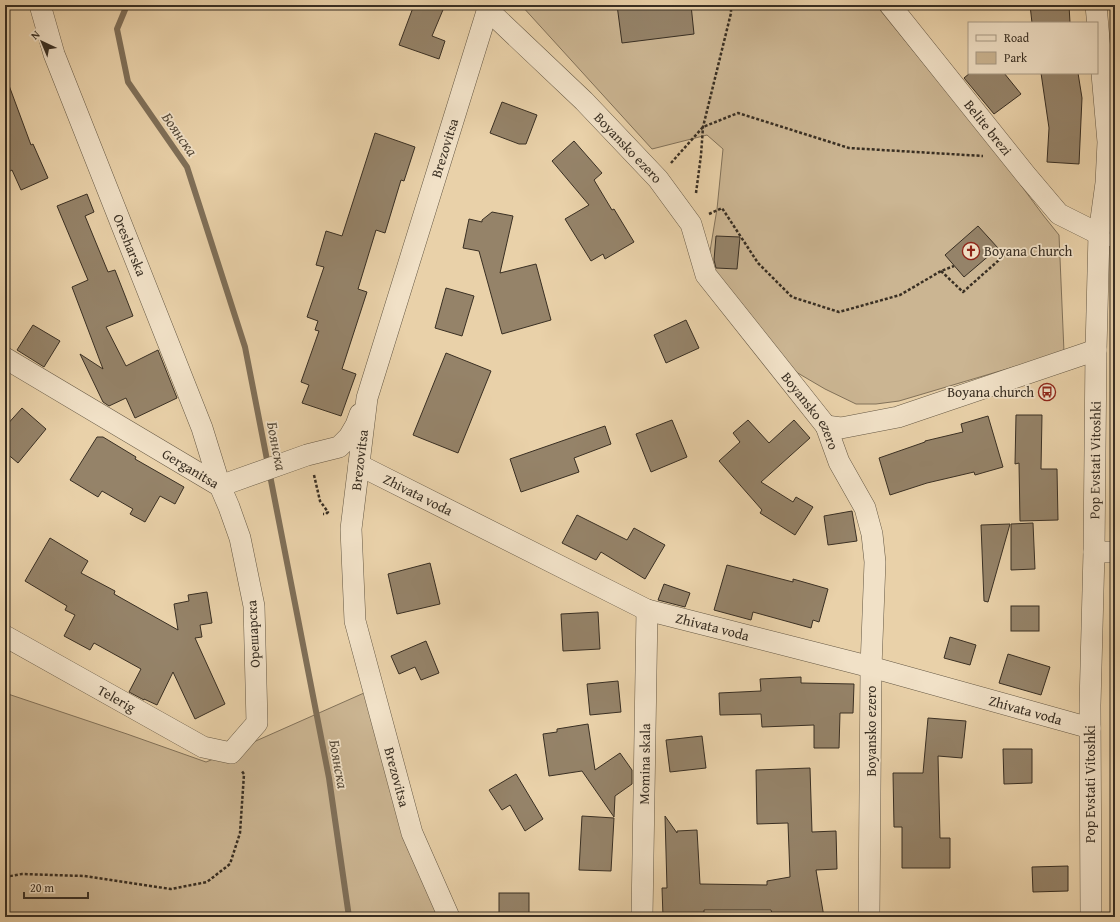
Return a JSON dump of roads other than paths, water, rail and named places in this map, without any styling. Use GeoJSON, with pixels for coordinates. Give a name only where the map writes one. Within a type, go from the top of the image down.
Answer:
{"type":"FeatureCollection","features":[{"type":"Feature","properties":{"kind":"street","name":"Oresharska"},"geometry":{"type":"LineString","coordinates":[[40,5],[54,54],[202,428],[220,486]]}},
{"type":"Feature","properties":{"kind":"street","name":"Belite brezi"},"geometry":{"type":"LineString","coordinates":[[890,5],[1059,214],[1107,239]]}},
{"type":"Feature","properties":{"kind":"street","name":"Pop Evstati Vitoshki"},"geometry":{"type":"LineString","coordinates":[[1096,5],[1097,22]]}},
{"type":"Feature","properties":{"kind":"street","name":"Boyansko ezero"},"geometry":{"type":"LineString","coordinates":[[488,7],[584,101],[658,179],[691,224],[706,275],[826,426],[839,462],[865,508],[872,534],[875,562],[871,667],[869,917]]}},
{"type":"Feature","properties":{"kind":"street","name":"Brezovitsa"},"geometry":{"type":"LineString","coordinates":[[449,917],[412,833],[355,621],[351,529],[367,398],[488,7]]}},
{"type":"Feature","properties":{"kind":"street","name":"Pop Evstati Vitoshki"},"geometry":{"type":"LineString","coordinates":[[1091,917],[1090,728],[1094,552],[1096,350],[1107,239],[1106,183],[1108,142],[1098,28]]}},
{"type":"Feature","properties":{"kind":"street"},"geometry":{"type":"LineString","coordinates":[[826,426],[841,428],[898,417],[1096,350]]}},
{"type":"Feature","properties":{"kind":"street","name":"Gerganitsa"},"geometry":{"type":"LineString","coordinates":[[5,358],[220,486],[308,455],[339,448],[349,437],[356,425],[367,398]]}},
{"type":"Feature","properties":{"kind":"street","name":"Zhivata voda"},"geometry":{"type":"LineString","coordinates":[[359,465],[647,610],[871,667],[1090,728]]}},
{"type":"Feature","properties":{"kind":"street","name":"Орешарска"},"geometry":{"type":"LineString","coordinates":[[220,486],[240,538],[254,606],[256,723],[231,752]]}},
{"type":"Feature","properties":{"kind":"street"},"geometry":{"type":"LineString","coordinates":[[1094,552],[1115,552]]}},
{"type":"Feature","properties":{"kind":"street","name":"Momina skala"},"geometry":{"type":"LineString","coordinates":[[642,917],[647,610]]}},
{"type":"Feature","properties":{"kind":"street","name":"Telerig"},"geometry":{"type":"LineString","coordinates":[[5,636],[203,746],[231,752]]}},
{"type":"Feature","properties":{"kind":"waterway","name":"Боянска"},"geometry":{"type":"LineString","coordinates":[[127,5],[117,29],[128,82],[187,167],[245,347],[329,778],[349,917]]}},
{"type":"Feature","properties":{"kind":"place","name":"Boyana Church"},"geometry":{"type":"Point","coordinates":[971,251]}},
{"type":"Feature","properties":{"kind":"place","name":"Boyana church"},"geometry":{"type":"Point","coordinates":[1047,392]}}]}
